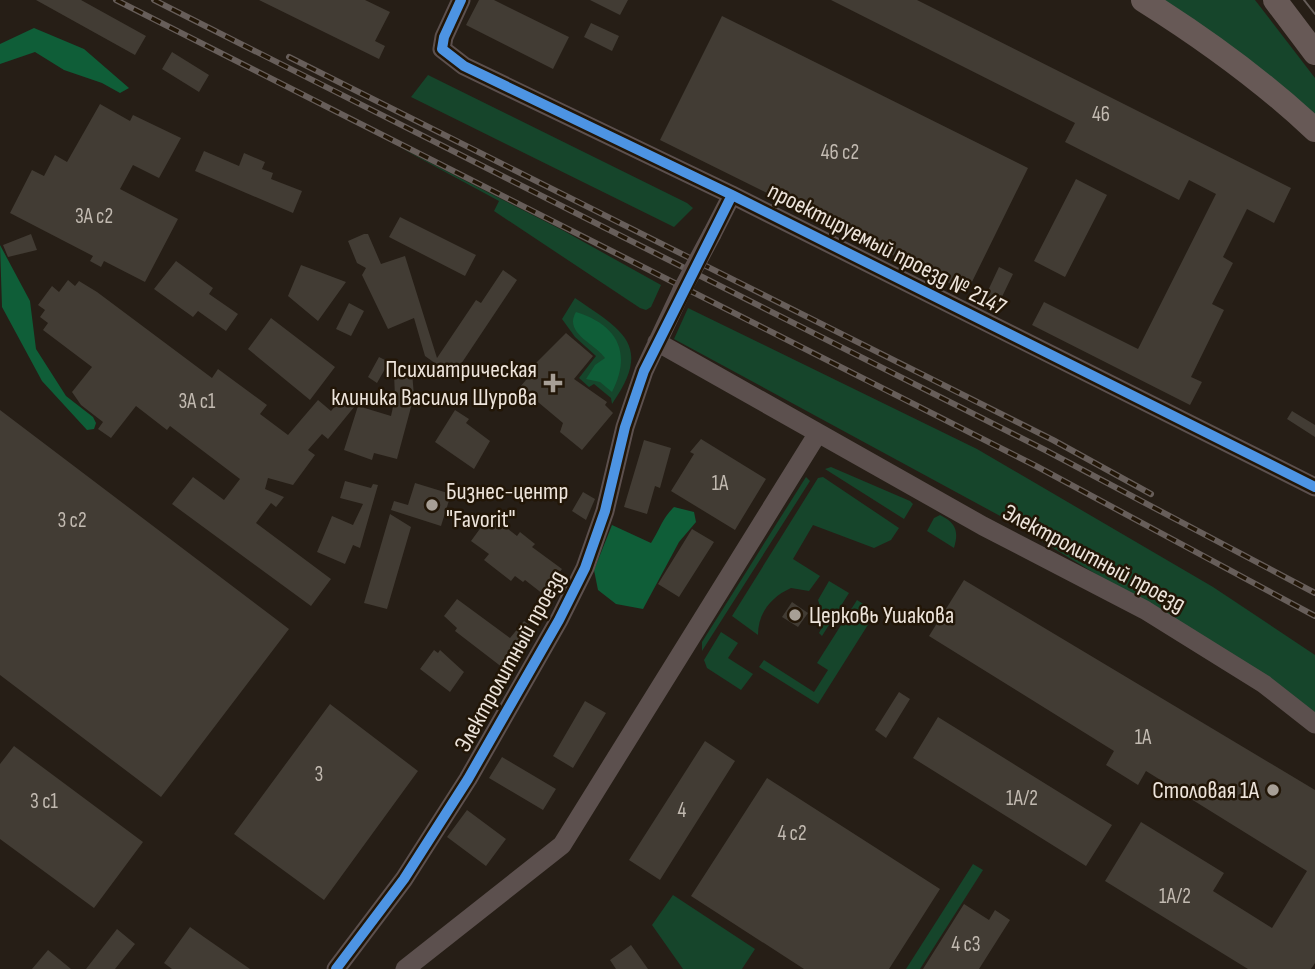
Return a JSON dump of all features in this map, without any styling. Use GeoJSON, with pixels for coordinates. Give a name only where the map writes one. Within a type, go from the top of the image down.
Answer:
{"type":"FeatureCollection","features":[{"type":"Feature","properties":{"kind":"main road"},"geometry":{"type":"LineString","coordinates":[[1143,0],[1201,37],[1271,89],[1315,130]]}},
{"type":"Feature","properties":{"kind":"main road"},"geometry":{"type":"LineString","coordinates":[[1275,0],[1315,52]]}},
{"type":"Feature","properties":{"kind":"street","name":"проектируемый проезд № 2147"},"geometry":{"type":"LineString","coordinates":[[461,0],[444,37],[442,49],[464,66],[732,195],[1315,487]]}},
{"type":"Feature","properties":{"kind":"street"},"geometry":{"type":"LineString","coordinates":[[657,342],[732,195]]}},
{"type":"Feature","properties":{"kind":"street","name":"Электролитный проезд"},"geometry":{"type":"LineString","coordinates":[[338,967],[404,879],[468,779],[585,568],[605,512],[625,427],[657,342],[983,526],[1145,610],[1264,684],[1315,724]]}},
{"type":"Feature","properties":{"kind":"street"},"geometry":{"type":"LineString","coordinates":[[405,969],[562,845],[818,433]]}},
{"type":"Feature","properties":{"kind":"green space"},"geometry":{"type":"Polygon","coordinates":[[[1155,0],[1255,0],[1315,78],[1315,123],[1155,0]]]}},
{"type":"Feature","properties":{"kind":"green space"},"geometry":{"type":"Polygon","coordinates":[[[34,28],[84,49],[129,88],[120,93],[102,83],[64,70],[35,52],[0,64],[0,44],[34,28]]]}},
{"type":"Feature","properties":{"kind":"green space"},"geometry":{"type":"Polygon","coordinates":[[[428,75],[693,208],[674,227],[411,97],[428,75]]]}},
{"type":"Feature","properties":{"kind":"green space"},"geometry":{"type":"Polygon","coordinates":[[[399,147],[564,231],[661,285],[651,307],[646,310],[640,308],[494,211],[499,201],[399,147]]]}},
{"type":"Feature","properties":{"kind":"green space"},"geometry":{"type":"Polygon","coordinates":[[[0,245],[30,301],[36,349],[66,396],[93,417],[96,423],[94,429],[87,430],[42,381],[2,307],[0,245]]]}},
{"type":"Feature","properties":{"kind":"green space"},"geometry":{"type":"Polygon","coordinates":[[[575,298],[607,320],[627,341],[631,353],[630,367],[612,404],[611,398],[594,384],[589,387],[579,378],[596,356],[575,337],[562,319],[575,298]]]}},
{"type":"Feature","properties":{"kind":"green space"},"geometry":{"type":"Polygon","coordinates":[[[688,308],[977,449],[1213,587],[1315,655],[1315,715],[1267,678],[1002,517],[674,339],[688,308]]]}},
{"type":"Feature","properties":{"kind":"green space"},"geometry":{"type":"Polygon","coordinates":[[[576,312],[602,324],[617,342],[621,365],[612,392],[600,382],[586,379],[595,365],[605,358],[577,332],[573,319],[576,312]]]}},
{"type":"Feature","properties":{"kind":"green space"},"geometry":{"type":"Polygon","coordinates":[[[831,467],[913,504],[904,519],[825,469],[831,467]]]}},
{"type":"Feature","properties":{"kind":"green space"},"geometry":{"type":"Polygon","coordinates":[[[806,477],[810,481],[702,651],[702,642],[806,477]]]}},
{"type":"Feature","properties":{"kind":"green space"},"geometry":{"type":"Polygon","coordinates":[[[823,477],[899,528],[891,540],[874,548],[813,525],[793,559],[820,576],[809,591],[791,588],[777,596],[763,613],[758,635],[732,616],[818,478],[823,477]]]}},
{"type":"Feature","properties":{"kind":"green space"},"geometry":{"type":"Polygon","coordinates":[[[674,507],[694,512],[696,522],[679,542],[643,609],[616,604],[598,590],[594,570],[612,525],[651,543],[674,507]]]}},
{"type":"Feature","properties":{"kind":"green space"},"geometry":{"type":"Polygon","coordinates":[[[940,515],[955,528],[954,548],[927,531],[934,518],[940,515]]]}},
{"type":"Feature","properties":{"kind":"green space"},"geometry":{"type":"Polygon","coordinates":[[[829,581],[849,593],[822,636],[819,633],[825,622],[818,600],[829,581]]]}},
{"type":"Feature","properties":{"kind":"green space"},"geometry":{"type":"Polygon","coordinates":[[[857,600],[876,612],[818,704],[759,667],[764,660],[814,692],[828,670],[817,663],[857,600]]]}},
{"type":"Feature","properties":{"kind":"green space"},"geometry":{"type":"Polygon","coordinates":[[[721,632],[738,643],[728,658],[753,674],[741,690],[707,668],[704,660],[721,632]]]}},
{"type":"Feature","properties":{"kind":"green space"},"geometry":{"type":"Polygon","coordinates":[[[973,864],[983,870],[920,969],[906,969],[973,864]]]}},
{"type":"Feature","properties":{"kind":"green space"},"geometry":{"type":"Polygon","coordinates":[[[673,895],[755,949],[742,969],[683,969],[652,925],[673,895]]]}},
{"type":"Feature","properties":{"kind":"building"},"geometry":{"type":"Polygon","coordinates":[[[36,0],[81,0],[146,36],[135,55],[36,0]]]}},
{"type":"Feature","properties":{"kind":"building"},"geometry":{"type":"Polygon","coordinates":[[[259,0],[365,0],[390,12],[375,41],[385,46],[379,59],[259,0]]]}},
{"type":"Feature","properties":{"kind":"building"},"geometry":{"type":"Polygon","coordinates":[[[479,0],[494,0],[569,37],[553,69],[466,25],[479,0]]]}},
{"type":"Feature","properties":{"kind":"building"},"geometry":{"type":"Polygon","coordinates":[[[590,0],[628,0],[620,15],[590,0]]]}},
{"type":"Feature","properties":{"kind":"building"},"geometry":{"type":"Polygon","coordinates":[[[831,0],[917,0],[1291,188],[1274,223],[1247,209],[1223,257],[1233,263],[1212,304],[1224,310],[1191,377],[1202,382],[1190,405],[1032,325],[1044,302],[1138,349],[1216,194],[1189,180],[1179,200],[1065,142],[1075,123],[831,0]]]}},
{"type":"Feature","properties":{"kind":"building"},"geometry":{"type":"Polygon","coordinates":[[[722,16],[1028,168],[967,292],[660,140],[722,16]]]}},
{"type":"Feature","properties":{"kind":"building"},"geometry":{"type":"Polygon","coordinates":[[[591,23],[619,36],[612,51],[584,37],[591,23]]]}},
{"type":"Feature","properties":{"kind":"building"},"geometry":{"type":"Polygon","coordinates":[[[172,52],[209,75],[199,92],[162,69],[172,52]]]}},
{"type":"Feature","properties":{"kind":"building"},"geometry":{"type":"Polygon","coordinates":[[[100,104],[130,121],[133,115],[181,138],[159,178],[133,165],[120,189],[178,219],[145,282],[104,261],[101,267],[90,261],[93,256],[10,213],[32,170],[44,176],[55,155],[67,162],[100,104]]]}},
{"type":"Feature","properties":{"kind":"building"},"geometry":{"type":"Polygon","coordinates":[[[204,151],[239,166],[244,153],[265,162],[262,169],[273,173],[271,179],[302,191],[293,213],[195,171],[204,151]]]}},
{"type":"Feature","properties":{"kind":"building"},"geometry":{"type":"Polygon","coordinates":[[[1076,179],[1107,195],[1065,277],[1034,261],[1076,179]]]}},
{"type":"Feature","properties":{"kind":"building"},"geometry":{"type":"Polygon","coordinates":[[[400,217],[476,255],[465,276],[389,237],[400,217]]]}},
{"type":"Feature","properties":{"kind":"building"},"geometry":{"type":"Polygon","coordinates":[[[31,234],[37,250],[8,257],[3,245],[31,234]]]}},
{"type":"Feature","properties":{"kind":"building"},"geometry":{"type":"Polygon","coordinates":[[[368,234],[381,264],[405,256],[437,358],[476,300],[481,303],[503,270],[517,280],[453,376],[425,356],[414,318],[388,329],[362,275],[366,268],[357,263],[348,241],[368,234]]]}},
{"type":"Feature","properties":{"kind":"building"},"geometry":{"type":"Polygon","coordinates":[[[176,261],[213,288],[209,294],[238,314],[226,331],[198,311],[193,317],[154,289],[176,261]]]}},
{"type":"Feature","properties":{"kind":"building"},"geometry":{"type":"Polygon","coordinates":[[[301,265],[346,282],[318,321],[288,296],[301,265]]]}},
{"type":"Feature","properties":{"kind":"building"},"geometry":{"type":"Polygon","coordinates":[[[999,267],[1013,274],[998,305],[984,299],[999,267]]]}},
{"type":"Feature","properties":{"kind":"building"},"geometry":{"type":"Polygon","coordinates":[[[68,280],[75,286],[79,281],[97,292],[212,378],[218,369],[267,405],[260,414],[288,435],[318,400],[331,411],[348,391],[359,401],[328,439],[322,434],[308,450],[315,455],[293,485],[268,478],[265,489],[284,497],[276,507],[271,503],[256,523],[331,579],[311,606],[172,504],[193,477],[224,500],[240,479],[170,426],[167,430],[136,406],[111,438],[98,429],[103,422],[81,405],[72,392],[92,367],[43,330],[48,323],[40,317],[45,310],[38,305],[52,286],[59,292],[68,280]]]}},
{"type":"Feature","properties":{"kind":"building"},"geometry":{"type":"Polygon","coordinates":[[[349,303],[364,311],[351,336],[336,329],[349,303]]]}},
{"type":"Feature","properties":{"kind":"building"},"geometry":{"type":"Polygon","coordinates":[[[271,318],[335,367],[310,400],[248,349],[271,318]]]}},
{"type":"Feature","properties":{"kind":"building"},"geometry":{"type":"Polygon","coordinates":[[[566,333],[593,356],[574,379],[607,402],[605,405],[613,413],[582,450],[560,432],[563,423],[520,387],[537,367],[534,365],[566,333]]]}},
{"type":"Feature","properties":{"kind":"building"},"geometry":{"type":"Polygon","coordinates":[[[379,357],[389,362],[377,383],[368,377],[379,357]]]}},
{"type":"Feature","properties":{"kind":"building"},"geometry":{"type":"Polygon","coordinates":[[[412,372],[414,396],[397,459],[374,453],[372,460],[344,450],[358,406],[391,416],[395,398],[394,373],[412,372]]]}},
{"type":"Feature","properties":{"kind":"building"},"geometry":{"type":"Polygon","coordinates":[[[0,410],[289,629],[161,797],[0,675],[0,410]]]}},
{"type":"Feature","properties":{"kind":"building"},"geometry":{"type":"Polygon","coordinates":[[[455,410],[469,419],[466,423],[490,441],[474,469],[435,442],[455,410]]]}},
{"type":"Feature","properties":{"kind":"building"},"geometry":{"type":"Polygon","coordinates":[[[1292,411],[1315,425],[1315,437],[1287,419],[1292,411]]]}},
{"type":"Feature","properties":{"kind":"building"},"geometry":{"type":"Polygon","coordinates":[[[701,439],[766,479],[735,530],[671,491],[694,454],[690,452],[701,439]]]}},
{"type":"Feature","properties":{"kind":"building"},"geometry":{"type":"Polygon","coordinates":[[[644,440],[671,448],[660,488],[655,486],[647,514],[624,507],[644,440]]]}},
{"type":"Feature","properties":{"kind":"building"},"geometry":{"type":"Polygon","coordinates":[[[345,481],[371,488],[373,484],[378,485],[360,548],[353,545],[345,564],[317,552],[332,516],[353,525],[363,504],[340,498],[345,481]]]}},
{"type":"Feature","properties":{"kind":"building","name":"Бизнес-центр \"Favorit\""},"geometry":{"type":"Polygon","coordinates":[[[415,483],[451,494],[441,526],[391,510],[394,501],[408,505],[415,483]]]}},
{"type":"Feature","properties":{"kind":"building"},"geometry":{"type":"Polygon","coordinates":[[[583,492],[595,499],[586,520],[572,511],[583,492]]]}},
{"type":"Feature","properties":{"kind":"building"},"geometry":{"type":"Polygon","coordinates":[[[390,514],[411,527],[387,609],[364,603],[390,514]]]}},
{"type":"Feature","properties":{"kind":"building"},"geometry":{"type":"Polygon","coordinates":[[[490,515],[517,536],[520,532],[535,544],[532,547],[562,569],[543,594],[525,580],[523,582],[515,576],[511,581],[484,560],[489,554],[471,541],[490,515]]]}},
{"type":"Feature","properties":{"kind":"building"},"geometry":{"type":"Polygon","coordinates":[[[692,529],[714,542],[679,597],[658,584],[692,529]]]}},
{"type":"Feature","properties":{"kind":"building"},"geometry":{"type":"Polygon","coordinates":[[[964,580],[1315,790],[1315,963],[1311,969],[1248,969],[1105,881],[1141,822],[1224,873],[1213,891],[1272,928],[1307,871],[1146,771],[1138,785],[1106,765],[1114,751],[929,636],[964,580]]]}},
{"type":"Feature","properties":{"kind":"building"},"geometry":{"type":"Polygon","coordinates":[[[457,599],[510,638],[524,621],[535,630],[507,671],[455,631],[457,628],[444,616],[457,599]]]}},
{"type":"Feature","properties":{"kind":"building","name":"Церковь Ушакова"},"geometry":{"type":"Polygon","coordinates":[[[792,602],[808,613],[798,627],[782,617],[792,602]]]}},
{"type":"Feature","properties":{"kind":"building"},"geometry":{"type":"Polygon","coordinates":[[[434,650],[438,653],[440,650],[464,672],[450,692],[420,669],[434,650]]]}},
{"type":"Feature","properties":{"kind":"building"},"geometry":{"type":"Polygon","coordinates":[[[899,692],[910,699],[886,738],[875,730],[899,692]]]}},
{"type":"Feature","properties":{"kind":"building"},"geometry":{"type":"Polygon","coordinates":[[[585,701],[606,713],[573,768],[553,756],[585,701]]]}},
{"type":"Feature","properties":{"kind":"building"},"geometry":{"type":"Polygon","coordinates":[[[330,704],[418,771],[324,900],[234,834],[330,704]]]}},
{"type":"Feature","properties":{"kind":"building"},"geometry":{"type":"Polygon","coordinates":[[[938,717],[1112,825],[1086,866],[913,758],[938,717]]]}},
{"type":"Feature","properties":{"kind":"building"},"geometry":{"type":"Polygon","coordinates":[[[705,741],[735,761],[660,880],[629,860],[705,741]]]}},
{"type":"Feature","properties":{"kind":"building"},"geometry":{"type":"Polygon","coordinates":[[[14,746],[143,842],[94,908],[0,839],[0,764],[14,746]]]}},
{"type":"Feature","properties":{"kind":"building"},"geometry":{"type":"Polygon","coordinates":[[[502,757],[556,789],[543,810],[489,778],[502,757]]]}},
{"type":"Feature","properties":{"kind":"building"},"geometry":{"type":"Polygon","coordinates":[[[767,778],[940,889],[889,969],[804,969],[691,896],[767,778]]]}},
{"type":"Feature","properties":{"kind":"building"},"geometry":{"type":"Polygon","coordinates":[[[467,810],[506,839],[486,866],[447,837],[467,810]]]}},
{"type":"Feature","properties":{"kind":"building"},"geometry":{"type":"Polygon","coordinates":[[[964,904],[989,920],[995,910],[1010,920],[979,969],[923,969],[964,904]]]}},
{"type":"Feature","properties":{"kind":"building"},"geometry":{"type":"Polygon","coordinates":[[[190,927],[250,969],[172,969],[164,963],[190,927]]]}},
{"type":"Feature","properties":{"kind":"building"},"geometry":{"type":"Polygon","coordinates":[[[117,929],[135,944],[115,969],[86,969],[117,929]]]}},
{"type":"Feature","properties":{"kind":"building"},"geometry":{"type":"Polygon","coordinates":[[[631,945],[648,969],[616,969],[610,960],[631,945]]]}},
{"type":"Feature","properties":{"kind":"building"},"geometry":{"type":"Polygon","coordinates":[[[48,950],[71,969],[32,969],[48,950]]]}},
{"type":"Feature","properties":{"kind":"tram line"},"geometry":{"type":"LineString","coordinates":[[1304,0],[1315,14]]}},
{"type":"Feature","properties":{"kind":"railway"},"geometry":{"type":"LineString","coordinates":[[116,0],[1036,466],[1315,616]]}},
{"type":"Feature","properties":{"kind":"railway"},"geometry":{"type":"LineString","coordinates":[[154,0],[1045,450],[1315,593]]}},
{"type":"Feature","properties":{"kind":"railway"},"geometry":{"type":"LineString","coordinates":[[289,57],[1053,440],[1151,494]]}},
{"type":"Feature","properties":{"kind":"cycle path"},"geometry":{"type":"LineString","coordinates":[[461,0],[444,37],[442,49],[464,66],[732,195],[1315,487]]}},
{"type":"Feature","properties":{"kind":"cycle path"},"geometry":{"type":"LineString","coordinates":[[336,969],[404,879],[468,779],[559,620],[585,568],[605,511],[625,427],[644,371],[732,195]]}},
{"type":"Feature","properties":{"kind":"place","name":"Психиатрическая клиника Василия Шурова"},"geometry":{"type":"Point","coordinates":[553,383]}},
{"type":"Feature","properties":{"kind":"place","name":"Бизнес-центр \"Favorit\""},"geometry":{"type":"Point","coordinates":[432,505]}},
{"type":"Feature","properties":{"kind":"place","name":"Церковь Ушакова"},"geometry":{"type":"Point","coordinates":[795,615]}},
{"type":"Feature","properties":{"kind":"place","name":"Столовая 1А"},"geometry":{"type":"Point","coordinates":[1273,790]}}]}
